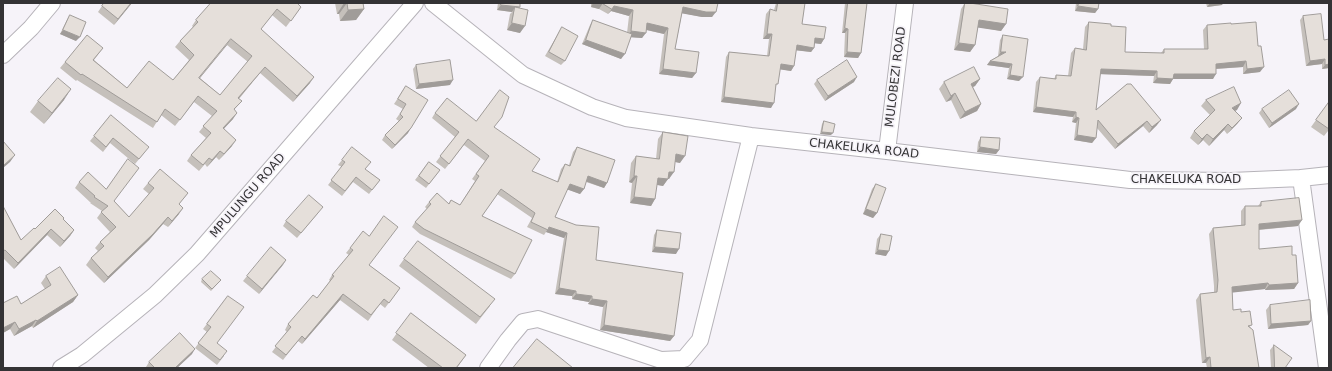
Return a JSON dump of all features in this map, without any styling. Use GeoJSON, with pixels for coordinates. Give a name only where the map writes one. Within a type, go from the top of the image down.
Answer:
{"type":"FeatureCollection","features":[{"type":"Feature","properties":{"kind":"street"},"geometry":{"type":"LineString","coordinates":[[3,55],[31,28],[52,3]]}},
{"type":"Feature","properties":{"kind":"street","name":"MPULUNGU ROAD"},"geometry":{"type":"LineString","coordinates":[[61,368],[82,355],[155,295],[198,254],[415,3]]}},
{"type":"Feature","properties":{"kind":"street","name":"CHAKELUKA ROAD"},"geometry":{"type":"LineString","coordinates":[[433,3],[524,75],[592,107],[626,118],[751,136],[1130,180],[1231,181],[1301,178],[1329,175]]}},
{"type":"Feature","properties":{"kind":"street","name":"MULOBEZI ROAD"},"geometry":{"type":"LineString","coordinates":[[887,151],[905,3]]}},
{"type":"Feature","properties":{"kind":"street"},"geometry":{"type":"LineString","coordinates":[[488,368],[523,322],[538,319],[661,360],[684,359],[700,340],[751,136]]}},
{"type":"Feature","properties":{"kind":"street"},"geometry":{"type":"LineString","coordinates":[[1301,178],[1327,368]]}},
{"type":"Feature","properties":{"kind":"building"},"geometry":{"type":"Polygon","coordinates":[[[104,3],[131,3],[118,19],[102,6],[104,3]]]}},
{"type":"Feature","properties":{"kind":"building"},"geometry":{"type":"Polygon","coordinates":[[[211,3],[297,3],[301,7],[291,21],[277,9],[261,29],[314,77],[297,96],[265,67],[238,98],[242,101],[234,109],[237,113],[223,128],[236,140],[224,154],[220,151],[212,160],[209,158],[203,165],[191,155],[211,133],[203,126],[217,111],[198,96],[180,120],[165,109],[157,122],[82,74],[81,75],[65,62],[87,35],[103,48],[93,60],[127,88],[149,61],[173,80],[194,55],[180,41],[198,22],[196,20],[211,3]],[[231,39],[199,78],[220,95],[252,56],[231,39]]]}},
{"type":"Feature","properties":{"kind":"building"},"geometry":{"type":"Polygon","coordinates":[[[347,3],[363,3],[364,9],[348,10],[347,3]]]}},
{"type":"Feature","properties":{"kind":"building"},"geometry":{"type":"Polygon","coordinates":[[[501,3],[520,3],[520,7],[501,5],[501,3]]]}},
{"type":"Feature","properties":{"kind":"building"},"geometry":{"type":"Polygon","coordinates":[[[602,3],[718,3],[716,12],[706,12],[683,7],[675,49],[699,52],[696,73],[663,69],[668,28],[647,23],[646,33],[631,31],[633,10],[614,6],[612,9],[602,3]]]}},
{"type":"Feature","properties":{"kind":"building"},"geometry":{"type":"Polygon","coordinates":[[[778,3],[805,3],[802,24],[826,27],[824,39],[815,38],[814,48],[797,45],[794,66],[781,64],[778,84],[776,84],[774,103],[724,97],[729,52],[769,56],[772,34],[767,34],[770,9],[776,11],[778,3]]]}},
{"type":"Feature","properties":{"kind":"building"},"geometry":{"type":"Polygon","coordinates":[[[848,3],[867,3],[861,53],[847,52],[848,29],[845,28],[848,3]]]}},
{"type":"Feature","properties":{"kind":"building"},"geometry":{"type":"Polygon","coordinates":[[[965,3],[1008,9],[1006,24],[979,20],[975,45],[959,43],[965,3]]]}},
{"type":"Feature","properties":{"kind":"building"},"geometry":{"type":"Polygon","coordinates":[[[1079,3],[1099,3],[1098,9],[1078,6],[1079,3]]]}},
{"type":"Feature","properties":{"kind":"building"},"geometry":{"type":"Polygon","coordinates":[[[515,7],[528,10],[525,26],[512,23],[515,7]]]}},
{"type":"Feature","properties":{"kind":"building"},"geometry":{"type":"Polygon","coordinates":[[[1321,14],[1324,40],[1329,39],[1329,64],[1325,65],[1325,59],[1310,61],[1303,16],[1321,14]]]}},
{"type":"Feature","properties":{"kind":"building"},"geometry":{"type":"Polygon","coordinates":[[[70,15],[86,22],[80,37],[63,30],[70,15]]]}},
{"type":"Feature","properties":{"kind":"building"},"geometry":{"type":"Polygon","coordinates":[[[593,20],[632,34],[625,54],[586,40],[593,20]]]}},
{"type":"Feature","properties":{"kind":"building"},"geometry":{"type":"Polygon","coordinates":[[[1089,22],[1126,27],[1125,52],[1164,53],[1164,49],[1208,49],[1207,25],[1256,22],[1258,46],[1261,46],[1264,67],[1247,69],[1246,61],[1216,64],[1216,74],[1174,74],[1173,79],[1157,78],[1157,71],[1101,69],[1096,110],[1127,84],[1131,84],[1161,120],[1152,127],[1147,121],[1118,144],[1098,120],[1096,138],[1077,135],[1079,118],[1076,117],[1076,112],[1036,107],[1040,77],[1056,79],[1056,75],[1071,76],[1075,48],[1086,50],[1089,22]]]}},
{"type":"Feature","properties":{"kind":"building"},"geometry":{"type":"Polygon","coordinates":[[[562,27],[578,36],[565,61],[549,52],[562,27]]]}},
{"type":"Feature","properties":{"kind":"building"},"geometry":{"type":"Polygon","coordinates":[[[1003,35],[1028,39],[1023,77],[1010,75],[1012,64],[990,61],[1006,52],[1001,52],[1003,35]]]}},
{"type":"Feature","properties":{"kind":"building"},"geometry":{"type":"Polygon","coordinates":[[[450,60],[453,80],[419,84],[416,65],[450,60]]]}},
{"type":"Feature","properties":{"kind":"building"},"geometry":{"type":"Polygon","coordinates":[[[847,60],[857,77],[828,96],[817,80],[847,60]]]}},
{"type":"Feature","properties":{"kind":"building"},"geometry":{"type":"Polygon","coordinates":[[[974,67],[980,79],[971,84],[981,104],[965,112],[955,93],[951,96],[944,82],[974,67]]]}},
{"type":"Feature","properties":{"kind":"building"},"geometry":{"type":"Polygon","coordinates":[[[58,78],[71,89],[52,113],[38,101],[58,78]]]}},
{"type":"Feature","properties":{"kind":"building"},"geometry":{"type":"Polygon","coordinates":[[[406,86],[428,100],[411,128],[395,145],[385,135],[403,117],[400,114],[406,104],[398,99],[406,86]]]}},
{"type":"Feature","properties":{"kind":"building"},"geometry":{"type":"Polygon","coordinates":[[[1234,87],[1241,103],[1232,108],[1242,118],[1232,128],[1228,124],[1213,139],[1207,134],[1202,139],[1194,131],[1215,110],[1206,100],[1234,87]]]}},
{"type":"Feature","properties":{"kind":"building"},"geometry":{"type":"Polygon","coordinates":[[[500,90],[509,97],[502,117],[494,127],[540,159],[532,171],[558,182],[565,164],[570,166],[577,147],[615,160],[607,183],[588,176],[584,189],[570,184],[555,217],[576,225],[599,227],[596,260],[683,273],[674,336],[604,325],[607,301],[592,299],[592,296],[576,294],[576,291],[559,288],[567,233],[549,227],[548,230],[531,222],[535,213],[501,189],[482,216],[532,240],[515,274],[424,229],[415,222],[431,204],[429,202],[437,193],[449,204],[451,200],[460,205],[479,176],[476,174],[489,156],[468,139],[449,164],[440,156],[459,132],[435,113],[447,98],[476,121],[500,90]]]}},
{"type":"Feature","properties":{"kind":"building"},"geometry":{"type":"Polygon","coordinates":[[[1289,90],[1299,104],[1272,123],[1262,109],[1289,90]]]}},
{"type":"Feature","properties":{"kind":"building"},"geometry":{"type":"Polygon","coordinates":[[[1329,102],[1329,129],[1316,120],[1329,102]]]}},
{"type":"Feature","properties":{"kind":"building"},"geometry":{"type":"Polygon","coordinates":[[[111,115],[149,147],[139,159],[113,138],[106,147],[94,136],[111,115]]]}},
{"type":"Feature","properties":{"kind":"building"},"geometry":{"type":"Polygon","coordinates":[[[824,121],[835,124],[833,133],[822,132],[824,121]]]}},
{"type":"Feature","properties":{"kind":"building"},"geometry":{"type":"Polygon","coordinates":[[[663,132],[688,136],[685,156],[676,154],[674,172],[669,172],[668,179],[658,178],[655,199],[634,197],[637,176],[634,176],[636,156],[659,159],[663,132]]]}},
{"type":"Feature","properties":{"kind":"building"},"geometry":{"type":"Polygon","coordinates":[[[981,137],[1000,138],[999,150],[980,147],[981,137]]]}},
{"type":"Feature","properties":{"kind":"building"},"geometry":{"type":"Polygon","coordinates":[[[3,141],[15,155],[3,166],[3,141]]]}},
{"type":"Feature","properties":{"kind":"building"},"geometry":{"type":"Polygon","coordinates":[[[352,147],[371,162],[365,169],[380,180],[372,190],[356,177],[345,191],[331,180],[345,162],[342,160],[352,147]]]}},
{"type":"Feature","properties":{"kind":"building"},"geometry":{"type":"Polygon","coordinates":[[[128,159],[139,168],[114,201],[129,217],[154,188],[148,183],[160,169],[188,193],[179,204],[183,208],[172,221],[168,217],[153,234],[108,277],[91,258],[104,246],[100,242],[116,227],[101,212],[108,206],[94,197],[95,196],[79,182],[88,172],[106,189],[128,159]]]}},
{"type":"Feature","properties":{"kind":"building"},"geometry":{"type":"Polygon","coordinates":[[[429,162],[440,170],[429,184],[419,176],[429,162]]]}},
{"type":"Feature","properties":{"kind":"building"},"geometry":{"type":"Polygon","coordinates":[[[876,184],[886,188],[877,213],[866,209],[876,184]]]}},
{"type":"Feature","properties":{"kind":"building"},"geometry":{"type":"Polygon","coordinates":[[[309,195],[323,207],[301,233],[286,221],[309,195]]]}},
{"type":"Feature","properties":{"kind":"building"},"geometry":{"type":"Polygon","coordinates":[[[1299,198],[1302,220],[1259,224],[1259,249],[1292,246],[1292,255],[1296,255],[1298,283],[1269,285],[1268,283],[1232,287],[1233,310],[1241,309],[1241,312],[1250,311],[1252,325],[1248,326],[1253,330],[1259,368],[1211,368],[1210,357],[1206,358],[1200,294],[1217,292],[1218,280],[1213,228],[1245,225],[1245,206],[1261,206],[1261,202],[1299,198]]]}},
{"type":"Feature","properties":{"kind":"building"},"geometry":{"type":"Polygon","coordinates":[[[3,206],[21,240],[34,228],[35,229],[55,209],[74,230],[64,241],[51,229],[18,263],[5,250],[3,251],[3,206]]]}},
{"type":"Feature","properties":{"kind":"building"},"geometry":{"type":"Polygon","coordinates":[[[384,216],[398,227],[369,265],[400,288],[389,303],[384,299],[371,315],[343,294],[305,339],[302,336],[286,355],[275,346],[291,327],[288,324],[313,295],[317,298],[334,276],[332,275],[353,250],[350,248],[363,231],[369,236],[384,216]]]}},
{"type":"Feature","properties":{"kind":"building"},"geometry":{"type":"Polygon","coordinates":[[[657,230],[681,233],[679,249],[655,247],[657,230]]]}},
{"type":"Feature","properties":{"kind":"building"},"geometry":{"type":"Polygon","coordinates":[[[881,234],[892,236],[889,251],[878,250],[881,234]]]}},
{"type":"Feature","properties":{"kind":"building"},"geometry":{"type":"Polygon","coordinates":[[[418,241],[495,299],[480,317],[404,259],[418,241]]]}},
{"type":"Feature","properties":{"kind":"building"},"geometry":{"type":"Polygon","coordinates":[[[271,247],[286,260],[262,289],[247,276],[271,247]]]}},
{"type":"Feature","properties":{"kind":"building"},"geometry":{"type":"Polygon","coordinates":[[[60,267],[78,295],[37,321],[36,320],[19,329],[15,322],[3,328],[3,303],[17,296],[21,304],[51,285],[46,276],[60,267]]]}},
{"type":"Feature","properties":{"kind":"building"},"geometry":{"type":"Polygon","coordinates":[[[211,271],[221,280],[212,289],[202,279],[211,271]]]}},
{"type":"Feature","properties":{"kind":"building"},"geometry":{"type":"Polygon","coordinates":[[[228,296],[244,307],[217,343],[227,351],[220,360],[198,343],[211,327],[207,324],[228,296]]]}},
{"type":"Feature","properties":{"kind":"building"},"geometry":{"type":"Polygon","coordinates":[[[1310,300],[1311,321],[1271,324],[1270,305],[1310,300]]]}},
{"type":"Feature","properties":{"kind":"building"},"geometry":{"type":"Polygon","coordinates":[[[411,313],[466,355],[456,368],[443,368],[396,333],[411,313]]]}},
{"type":"Feature","properties":{"kind":"building"},"geometry":{"type":"Polygon","coordinates":[[[180,333],[195,349],[175,368],[155,368],[149,362],[180,333]]]}},
{"type":"Feature","properties":{"kind":"building"},"geometry":{"type":"Polygon","coordinates":[[[537,339],[573,368],[513,368],[537,339]]]}},
{"type":"Feature","properties":{"kind":"building"},"geometry":{"type":"Polygon","coordinates":[[[1274,345],[1292,358],[1285,368],[1275,368],[1274,345]]]}}]}
